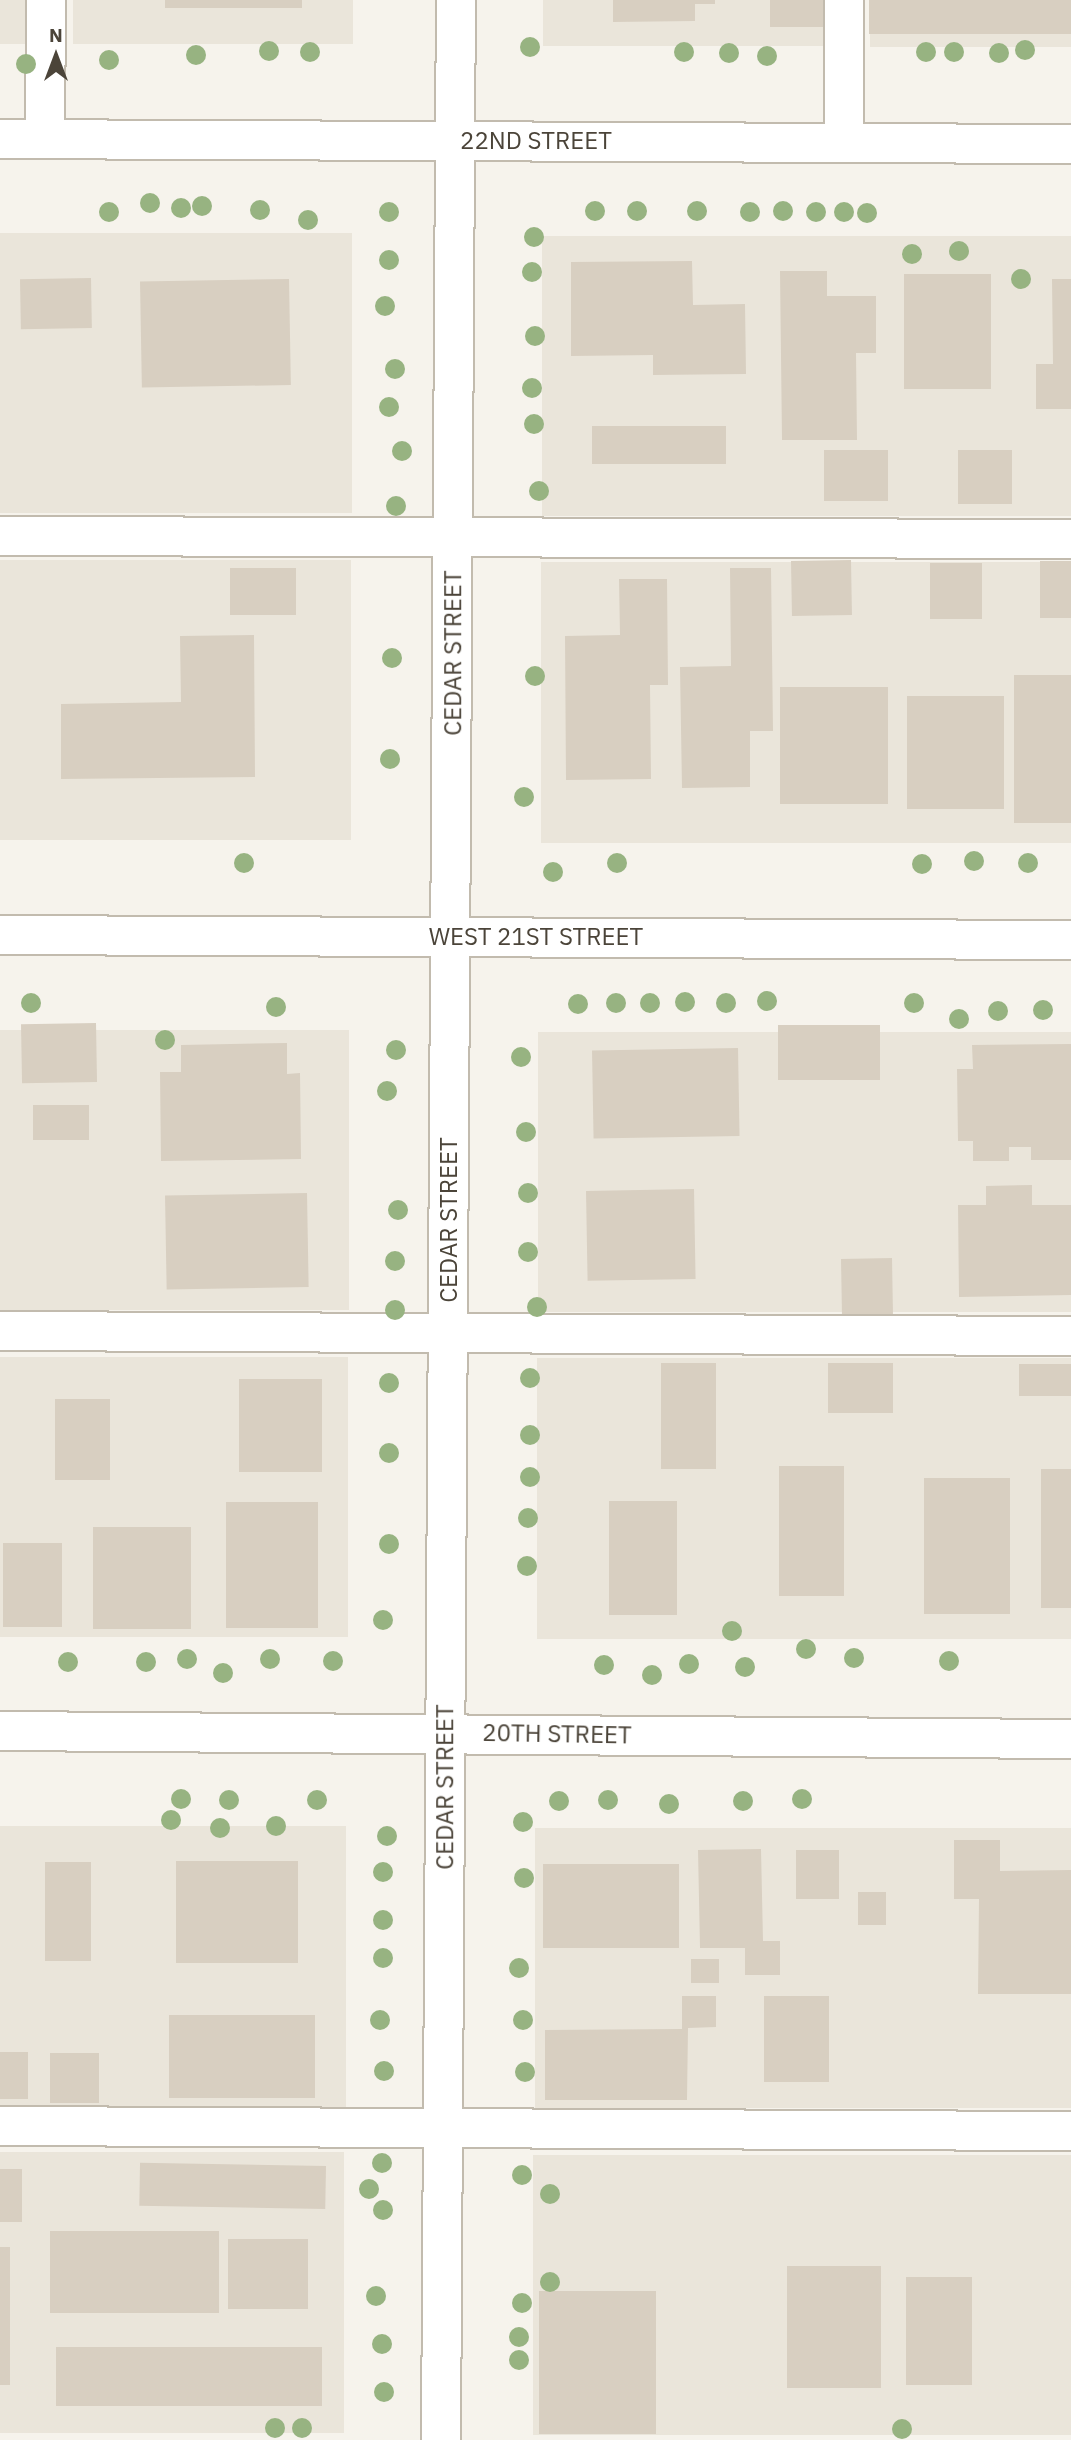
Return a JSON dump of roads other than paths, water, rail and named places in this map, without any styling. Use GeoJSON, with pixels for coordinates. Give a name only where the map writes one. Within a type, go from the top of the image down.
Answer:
{"type":"FeatureCollection","features":[{"type":"Feature","properties":{"kind":"street"},"geometry":{"type":"LineString","coordinates":[[45,139],[46,0]]}},
{"type":"Feature","properties":{"kind":"street","name":"CEDAR STREET"},"geometry":{"type":"LineString","coordinates":[[441,2440],[456,0]]}},
{"type":"Feature","properties":{"kind":"street"},"geometry":{"type":"LineString","coordinates":[[844,0],[844,143]]}},
{"type":"Feature","properties":{"kind":"street","name":"22ND STREET"},"geometry":{"type":"LineString","coordinates":[[0,139],[1071,144]]}},
{"type":"Feature","properties":{"kind":"street"},"geometry":{"type":"LineString","coordinates":[[0,536],[1071,538]]}},
{"type":"Feature","properties":{"kind":"street","name":"WEST 21ST STREET"},"geometry":{"type":"LineString","coordinates":[[0,935],[1071,940]]}},
{"type":"Feature","properties":{"kind":"street"},"geometry":{"type":"LineString","coordinates":[[0,1331],[1071,1336]]}},
{"type":"Feature","properties":{"kind":"street","name":"20TH STREET"},"geometry":{"type":"LineString","coordinates":[[0,1731],[1071,1739]]}},
{"type":"Feature","properties":{"kind":"street"},"geometry":{"type":"LineString","coordinates":[[0,2126],[1071,2131]]}}]}
